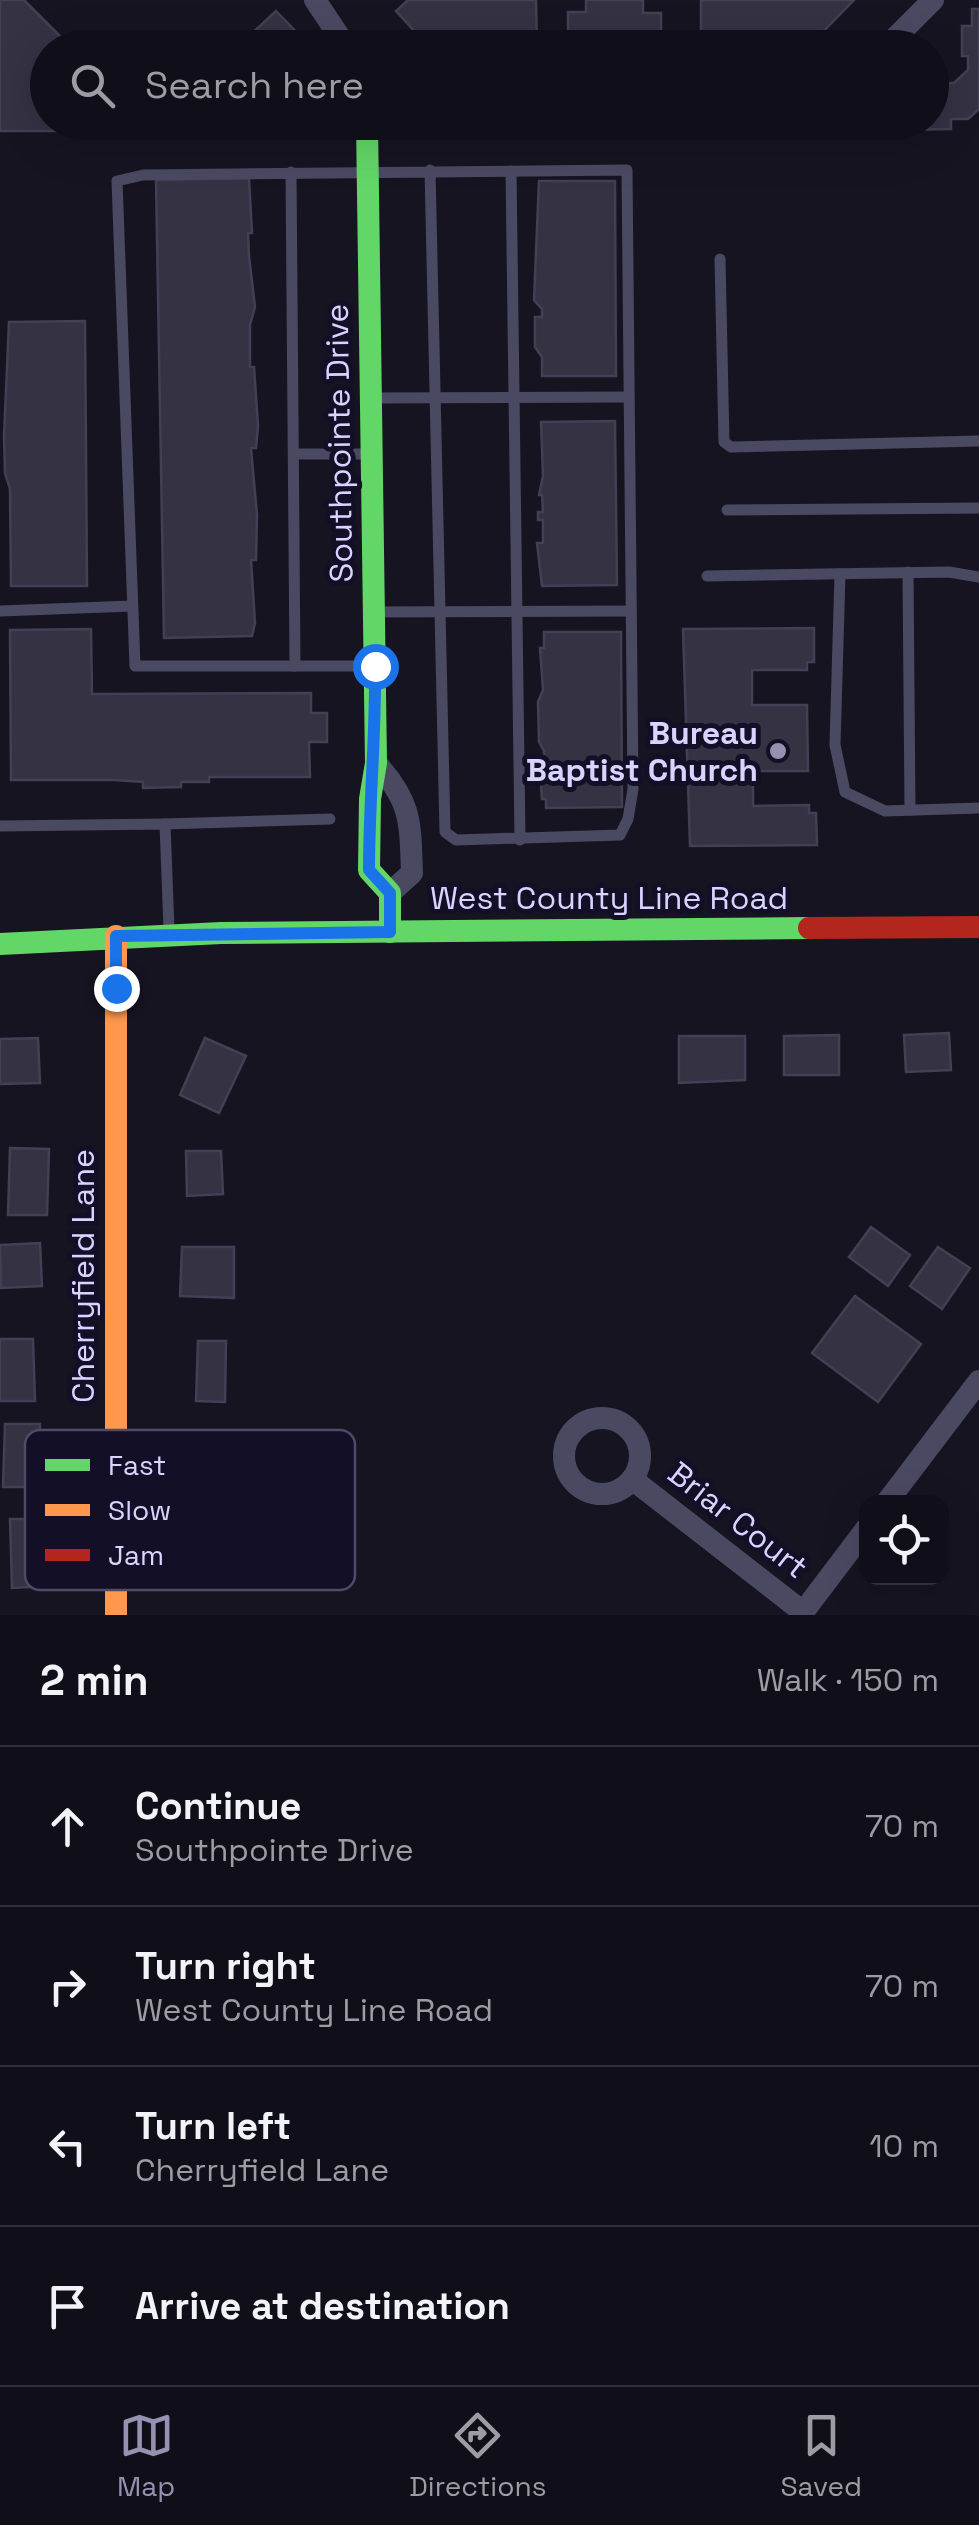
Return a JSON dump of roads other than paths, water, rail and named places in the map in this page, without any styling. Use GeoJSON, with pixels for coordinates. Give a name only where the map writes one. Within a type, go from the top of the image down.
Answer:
{"type":"FeatureCollection","features":[{"type":"Feature","properties":{"kind":"street"},"geometry":{"type":"LineString","coordinates":[[315,0],[335,30]]}},
{"type":"Feature","properties":{"kind":"street"},"geometry":{"type":"LineString","coordinates":[[903,30],[933,0]]}},
{"type":"Feature","properties":{"kind":"street","name":"Southpointe Drive"},"geometry":{"type":"LineString","coordinates":[[367,140],[376,763],[370,799],[369,870],[390,893],[390,932]]}},
{"type":"Feature","properties":{"kind":"street","name":"Southpointe Drive"},"geometry":{"type":"LineString","coordinates":[[376,763],[400,790],[410,822],[412,873],[390,893]]}},
{"type":"Feature","properties":{"kind":"street","name":"West County Line Road"},"geometry":{"type":"LineString","coordinates":[[0,944],[116,936],[979,927]]}},
{"type":"Feature","properties":{"kind":"street","name":"Cherryfield Lane"},"geometry":{"type":"LineString","coordinates":[[116,936],[116,1430]]}},
{"type":"Feature","properties":{"kind":"street"},"geometry":{"type":"LineString","coordinates":[[891,1495],[979,1381]]}},
{"type":"Feature","properties":{"kind":"street","name":"Briar Court"},"geometry":{"type":"LineString","coordinates":[[632,1479],[802,1614]]}},
{"type":"Feature","properties":{"kind":"street"},"geometry":{"type":"LineString","coordinates":[[802,1614],[859,1538]]}},
{"type":"Feature","properties":{"kind":"lane"},"geometry":{"type":"LineString","coordinates":[[375,666],[135,666],[117,180],[143,174],[368,170],[430,170],[511,171],[627,170],[633,788],[628,819],[620,835],[456,840],[445,832],[430,170]]}},
{"type":"Feature","properties":{"kind":"lane"},"geometry":{"type":"LineString","coordinates":[[511,171],[520,840]]}},
{"type":"Feature","properties":{"kind":"lane"},"geometry":{"type":"LineString","coordinates":[[291,172],[295,666]]}},
{"type":"Feature","properties":{"kind":"lane"},"geometry":{"type":"LineString","coordinates":[[720,259],[724,442],[731,447],[979,440]]}},
{"type":"Feature","properties":{"kind":"lane"},"geometry":{"type":"LineString","coordinates":[[371,398],[628,397]]}},
{"type":"Feature","properties":{"kind":"lane"},"geometry":{"type":"LineString","coordinates":[[294,454],[372,454]]}},
{"type":"Feature","properties":{"kind":"lane"},"geometry":{"type":"LineString","coordinates":[[727,510],[979,508]]}},
{"type":"Feature","properties":{"kind":"lane"},"geometry":{"type":"LineString","coordinates":[[908,572],[910,810]]}},
{"type":"Feature","properties":{"kind":"lane"},"geometry":{"type":"LineString","coordinates":[[707,576],[908,572],[979,578]]}},
{"type":"Feature","properties":{"kind":"lane"},"geometry":{"type":"LineString","coordinates":[[840,574],[835,744],[845,792],[885,811],[979,808]]}},
{"type":"Feature","properties":{"kind":"lane"},"geometry":{"type":"LineString","coordinates":[[0,612],[132,606]]}},
{"type":"Feature","properties":{"kind":"lane"},"geometry":{"type":"LineString","coordinates":[[374,612],[631,611]]}},
{"type":"Feature","properties":{"kind":"lane"},"geometry":{"type":"LineString","coordinates":[[0,826],[330,818]]}},
{"type":"Feature","properties":{"kind":"lane"},"geometry":{"type":"LineString","coordinates":[[166,824],[170,936]]}},
{"type":"Feature","properties":{"kind":"place","name":"Bureau Baptist Church"},"geometry":{"type":"Point","coordinates":[778,751]}}]}
